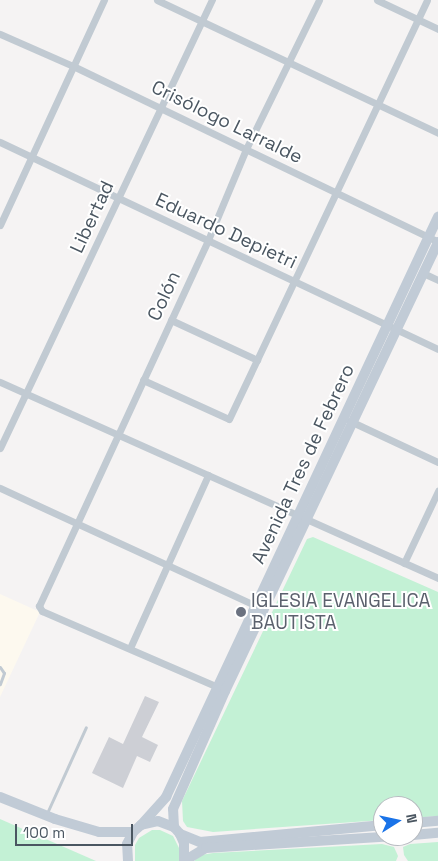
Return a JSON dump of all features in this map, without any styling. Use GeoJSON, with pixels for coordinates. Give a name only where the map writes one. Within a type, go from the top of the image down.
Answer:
{"type":"FeatureCollection","features":[{"type":"Feature","properties":{"kind":"main road","name":"Avenida Tres de Febrero"},"geometry":{"type":"LineString","coordinates":[[137,828],[160,806],[221,689],[301,517],[344,417],[392,327],[435,240],[438,217]]}},
{"type":"Feature","properties":{"kind":"main road"},"geometry":{"type":"LineString","coordinates":[[301,517],[353,422],[392,327],[424,273],[435,240]]}},
{"type":"Feature","properties":{"kind":"main road"},"geometry":{"type":"LineString","coordinates":[[184,861],[184,843],[177,831],[173,809],[188,777],[221,689]]}},
{"type":"Feature","properties":{"kind":"main road"},"geometry":{"type":"LineString","coordinates":[[0,796],[46,815],[98,832],[128,858],[137,828]]}},
{"type":"Feature","properties":{"kind":"main road"},"geometry":{"type":"LineString","coordinates":[[98,832],[137,828],[158,821],[200,842],[373,826]]}},
{"type":"Feature","properties":{"kind":"main road"},"geometry":{"type":"LineString","coordinates":[[423,822],[438,821]]}},
{"type":"Feature","properties":{"kind":"main road"},"geometry":{"type":"LineString","coordinates":[[423,834],[438,832]]}},
{"type":"Feature","properties":{"kind":"main road"},"geometry":{"type":"LineString","coordinates":[[184,861],[206,848],[373,837]]}},
{"type":"Feature","properties":{"kind":"street"},"geometry":{"type":"LineString","coordinates":[[0,225],[104,0]]}},
{"type":"Feature","properties":{"kind":"street"},"geometry":{"type":"LineString","coordinates":[[156,0],[438,133]]}},
{"type":"Feature","properties":{"kind":"street","name":"Libertad"},"geometry":{"type":"LineString","coordinates":[[0,448],[212,0]]}},
{"type":"Feature","properties":{"kind":"street","name":"Colón"},"geometry":{"type":"LineString","coordinates":[[130,648],[42,611],[39,606],[208,240],[246,149],[319,0]]}},
{"type":"Feature","properties":{"kind":"street"},"geometry":{"type":"LineString","coordinates":[[377,0],[438,29]]}},
{"type":"Feature","properties":{"kind":"street"},"geometry":{"type":"LineString","coordinates":[[143,380],[229,419],[427,0]]}},
{"type":"Feature","properties":{"kind":"street","name":"Crisólogo Larralde"},"geometry":{"type":"LineString","coordinates":[[0,34],[73,66],[435,240]]}},
{"type":"Feature","properties":{"kind":"street","name":"Eduardo Depietri"},"geometry":{"type":"LineString","coordinates":[[0,142],[438,349]]}},
{"type":"Feature","properties":{"kind":"street"},"geometry":{"type":"LineString","coordinates":[[424,273],[438,280]]}},
{"type":"Feature","properties":{"kind":"street"},"geometry":{"type":"LineString","coordinates":[[171,320],[257,360]]}},
{"type":"Feature","properties":{"kind":"street"},"geometry":{"type":"LineString","coordinates":[[0,382],[438,578]]}},
{"type":"Feature","properties":{"kind":"street"},"geometry":{"type":"LineString","coordinates":[[344,417],[438,462]]}},
{"type":"Feature","properties":{"kind":"street"},"geometry":{"type":"LineString","coordinates":[[208,475],[130,648],[221,689]]}},
{"type":"Feature","properties":{"kind":"street"},"geometry":{"type":"LineString","coordinates":[[0,488],[260,607]]}},
{"type":"Feature","properties":{"kind":"street"},"geometry":{"type":"LineString","coordinates":[[404,563],[438,491]]}},
{"type":"Feature","properties":{"kind":"lane"},"geometry":{"type":"LineString","coordinates":[[0,667],[4,673],[0,684]]}},
{"type":"Feature","properties":{"kind":"lane"},"geometry":{"type":"LineString","coordinates":[[46,815],[86,727]]}},
{"type":"Feature","properties":{"kind":"shaded area"},"geometry":{"type":"Polygon","coordinates":[[[0,594],[40,612],[0,697],[0,594]]]}},
{"type":"Feature","properties":{"kind":"green space"},"geometry":{"type":"Polygon","coordinates":[[[313,537],[438,592],[438,816],[423,817],[423,796],[373,796],[373,821],[213,832],[187,827],[183,821],[182,801],[307,539],[313,537]]]}},
{"type":"Feature","properties":{"kind":"green space"},"geometry":{"type":"Polygon","coordinates":[[[0,819],[96,861],[0,861],[0,819]]]}},
{"type":"Feature","properties":{"kind":"green space"},"geometry":{"type":"Polygon","coordinates":[[[152,830],[160,830],[173,836],[180,850],[179,861],[135,861],[135,845],[139,838],[152,830]]]}},
{"type":"Feature","properties":{"kind":"green space"},"geometry":{"type":"Polygon","coordinates":[[[438,842],[438,861],[408,861],[404,855],[403,847],[423,846],[423,843],[438,842]]]}},
{"type":"Feature","properties":{"kind":"green space"},"geometry":{"type":"Polygon","coordinates":[[[373,844],[373,846],[394,847],[398,856],[396,861],[194,861],[201,855],[373,844]]]}},
{"type":"Feature","properties":{"kind":"building"},"geometry":{"type":"Polygon","coordinates":[[[145,696],[159,702],[142,737],[158,745],[150,762],[137,756],[123,788],[92,773],[109,737],[123,744],[145,696]]]}},
{"type":"Feature","properties":{"kind":"place","name":"IGLESIA EVANGELICA BAUTISTA"},"geometry":{"type":"Point","coordinates":[241,612]}}]}
